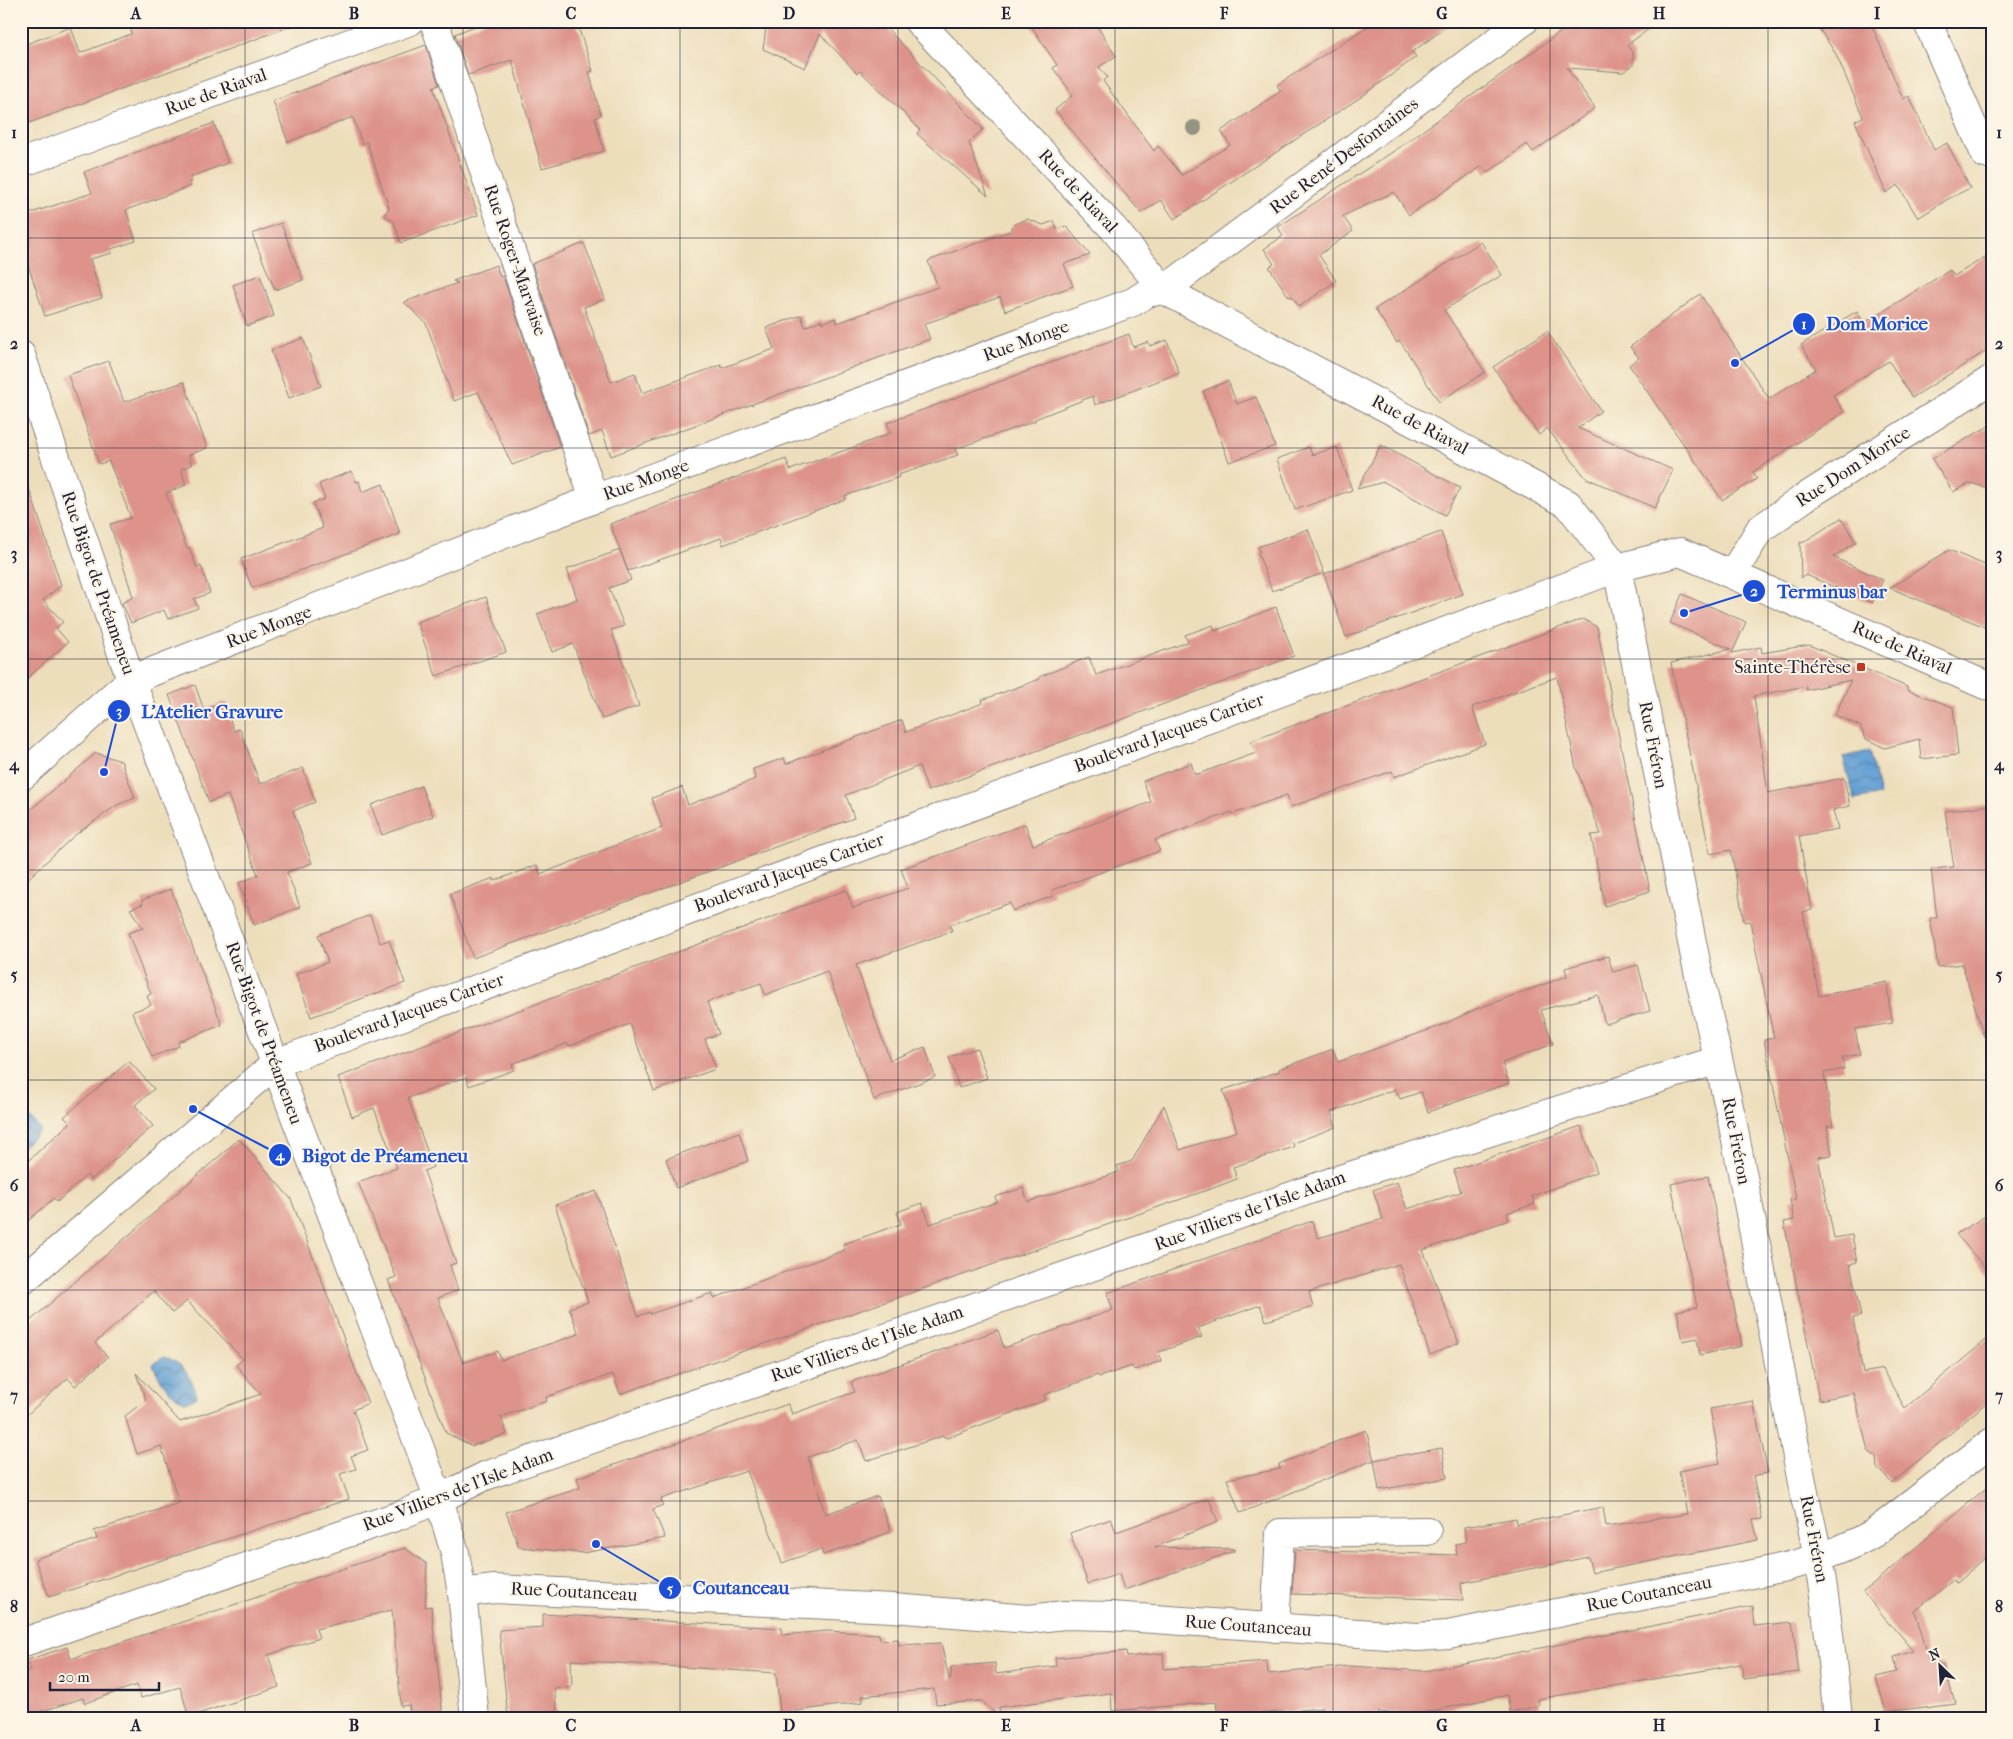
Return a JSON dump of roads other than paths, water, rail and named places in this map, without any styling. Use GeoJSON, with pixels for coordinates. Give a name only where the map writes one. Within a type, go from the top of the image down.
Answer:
{"type":"FeatureCollection","features":[{"type":"Feature","properties":{"kind":"street","name":"Rue de Riaval"},"geometry":{"type":"LineString","coordinates":[[21,163],[410,21]]}},
{"type":"Feature","properties":{"kind":"street","name":"Rue Roger-Marvaise"},"geometry":{"type":"LineString","coordinates":[[434,21],[594,499]]}},
{"type":"Feature","properties":{"kind":"street","name":"Rue de Riaval"},"geometry":{"type":"LineString","coordinates":[[918,21],[1113,228],[1164,290],[1568,504],[1617,568],[1680,552],[1733,573],[1992,688]]}},
{"type":"Feature","properties":{"kind":"street","name":"Rue René Desfontaines"},"geometry":{"type":"LineString","coordinates":[[1164,290],[1524,21]]}},
{"type":"Feature","properties":{"kind":"street"},"geometry":{"type":"LineString","coordinates":[[1927,21],[1985,154]]}},
{"type":"Feature","properties":{"kind":"street","name":"Rue Monge"},"geometry":{"type":"LineString","coordinates":[[131,680],[594,499],[1124,305],[1147,293],[1164,290]]}},
{"type":"Feature","properties":{"kind":"street","name":"Rue Bigot de Préameneu"},"geometry":{"type":"LineString","coordinates":[[21,355],[131,680],[439,1499],[455,1554],[462,1593],[475,1718]]}},
{"type":"Feature","properties":{"kind":"street","name":"Rue Dom Morice"},"geometry":{"type":"LineString","coordinates":[[1733,573],[1760,529],[1804,498],[1992,379]]}},
{"type":"Feature","properties":{"kind":"street","name":"Rue Fréron"},"geometry":{"type":"LineString","coordinates":[[1617,568],[1819,1558],[1826,1599],[1838,1718]]}},
{"type":"Feature","properties":{"kind":"street","name":"Boulevard Jacques Cartier"},"geometry":{"type":"LineString","coordinates":[[21,1282],[276,1062],[1617,568]]}},
{"type":"Feature","properties":{"kind":"street"},"geometry":{"type":"LineString","coordinates":[[21,777],[131,680]]}},
{"type":"Feature","properties":{"kind":"street","name":"Rue Villiers de l'Isle Adam"},"geometry":{"type":"LineString","coordinates":[[21,1643],[387,1520],[439,1499],[486,1476],[1334,1181],[1718,1060]]}},
{"type":"Feature","properties":{"kind":"street","name":"Rue Coutanceau"},"geometry":{"type":"LineString","coordinates":[[462,1593],[494,1588],[893,1608],[1028,1619],[1064,1616],[1110,1616],[1417,1637],[1448,1635],[1819,1558],[1858,1542],[1874,1533],[1992,1442]]}},
{"type":"Feature","properties":{"kind":"street"},"geometry":{"type":"LineString","coordinates":[[1275,1628],[1280,1533],[1427,1531]]}},
{"type":"Feature","properties":{"kind":"water"},"geometry":{"type":"Polygon","coordinates":[[[1869,751],[1880,795],[1855,800],[1843,757],[1869,751]]]}},
{"type":"Feature","properties":{"kind":"water"},"geometry":{"type":"Polygon","coordinates":[[[21,1108],[41,1130],[21,1148],[21,1108]]]}},
{"type":"Feature","properties":{"kind":"water"},"geometry":{"type":"Polygon","coordinates":[[[164,1357],[177,1362],[182,1367],[190,1377],[197,1397],[186,1402],[175,1396],[166,1387],[158,1376],[153,1364],[164,1357]]]}},
{"type":"Feature","properties":{"kind":"place","name":"Dom Morice"},"geometry":{"type":"Point","coordinates":[1735,363]}},
{"type":"Feature","properties":{"kind":"place","name":"Terminus bar"},"geometry":{"type":"Point","coordinates":[1684,613]}},
{"type":"Feature","properties":{"kind":"place","name":"Sainte-Thérèse"},"geometry":{"type":"Point","coordinates":[1861,667]}},
{"type":"Feature","properties":{"kind":"place","name":"L'Atelier Gravure"},"geometry":{"type":"Point","coordinates":[104,772]}},
{"type":"Feature","properties":{"kind":"place","name":"Bigot de Préameneu"},"geometry":{"type":"Point","coordinates":[193,1109]}},
{"type":"Feature","properties":{"kind":"place","name":"Coutanceau"},"geometry":{"type":"Point","coordinates":[596,1544]}}]}
